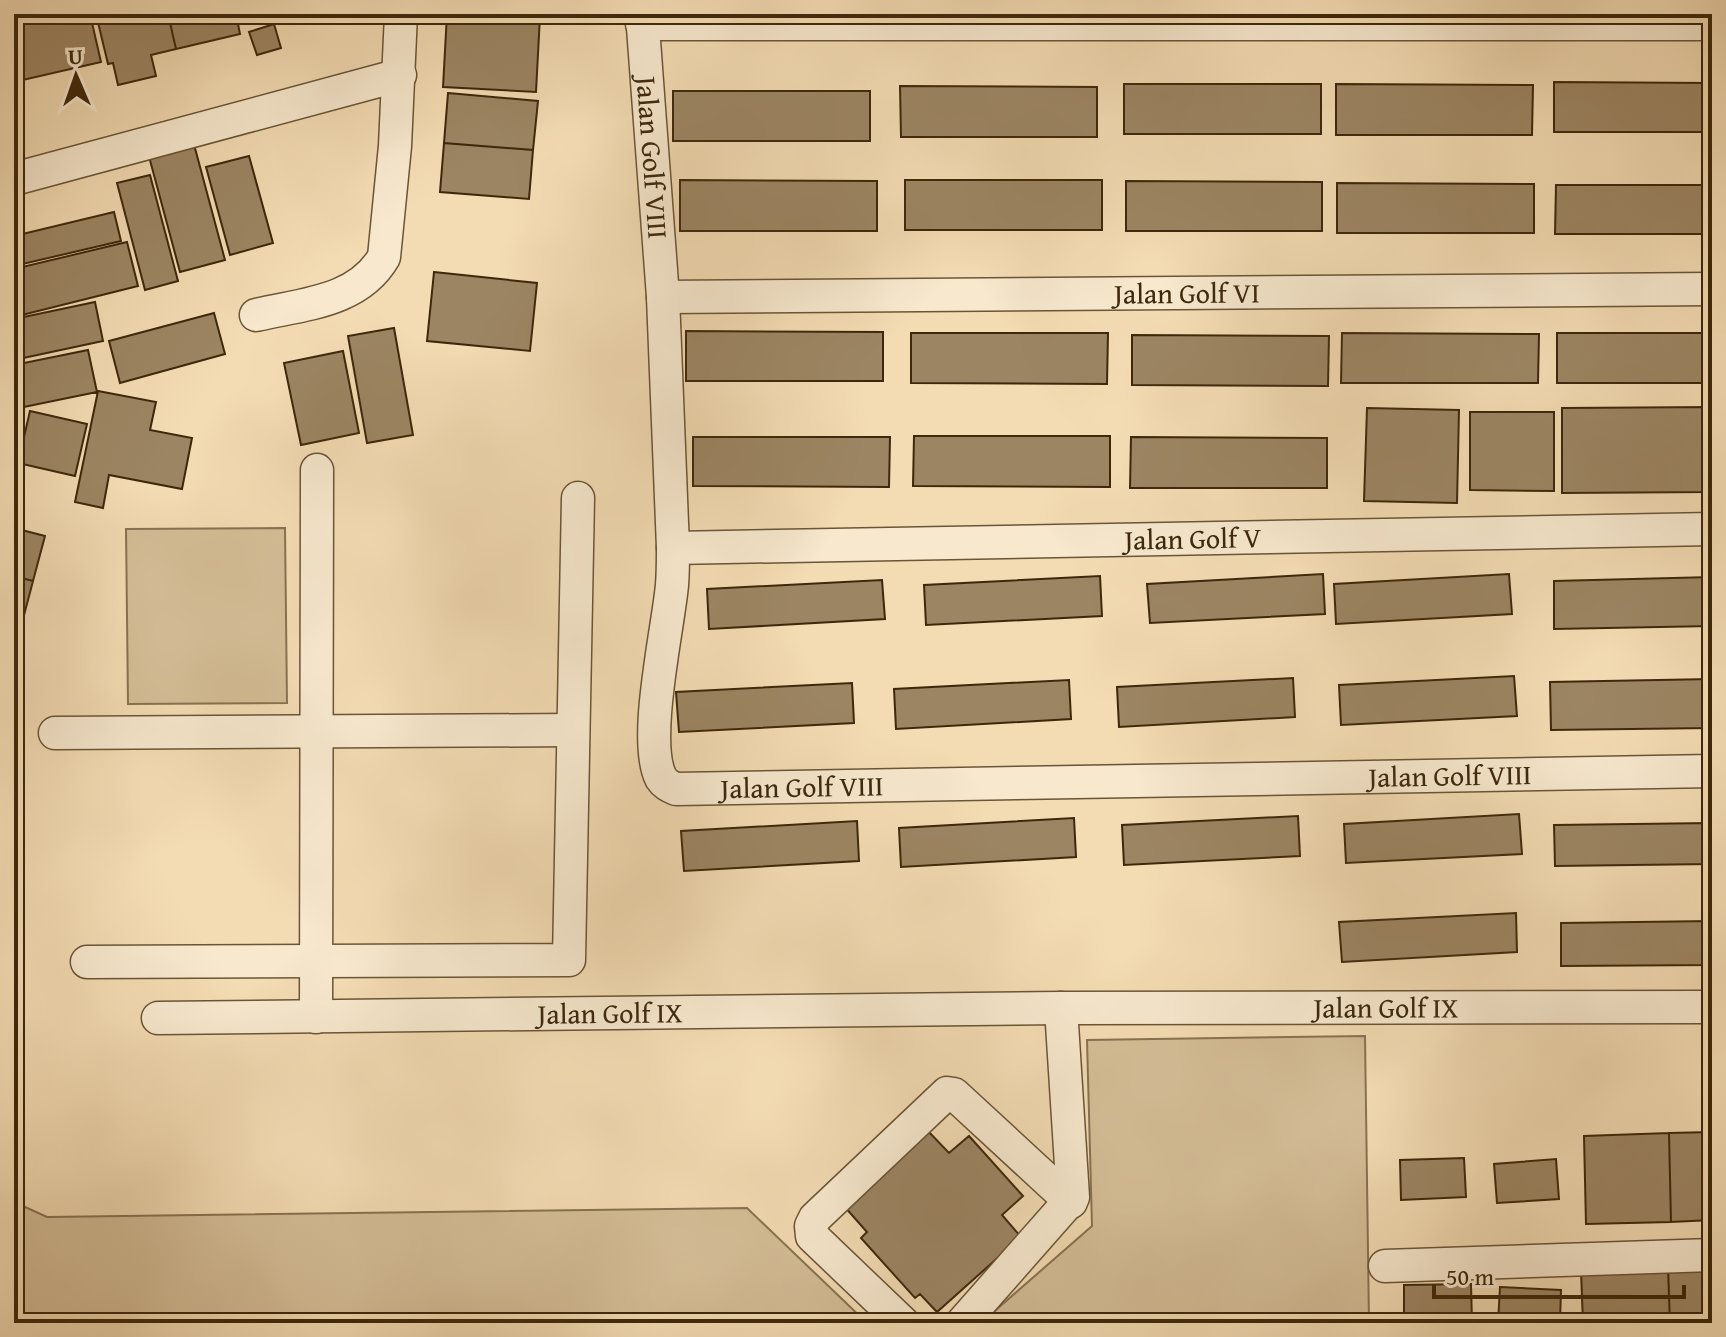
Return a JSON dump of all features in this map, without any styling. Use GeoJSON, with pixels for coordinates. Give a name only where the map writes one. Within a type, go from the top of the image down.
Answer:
{"type":"FeatureCollection","features":[{"type":"Feature","properties":{"kind":"street"},"geometry":{"type":"LineString","coordinates":[[256,315],[336,297],[357,288],[375,272],[384,257],[400,75],[401,14]]}},
{"type":"Feature","properties":{"kind":"street"},"geometry":{"type":"LineString","coordinates":[[642,19],[1712,24]]}},
{"type":"Feature","properties":{"kind":"street","name":"Jalan Golf VIII"},"geometry":{"type":"LineString","coordinates":[[642,19],[663,297],[673,548],[672,584],[659,673],[654,743],[659,775],[665,783],[676,789],[1712,771]]}},
{"type":"Feature","properties":{"kind":"street"},"geometry":{"type":"LineString","coordinates":[[14,179],[400,75]]}},
{"type":"Feature","properties":{"kind":"street","name":"Jalan Golf VI"},"geometry":{"type":"LineString","coordinates":[[663,297],[1712,289]]}},
{"type":"Feature","properties":{"kind":"street"},"geometry":{"type":"LineString","coordinates":[[316,1017],[317,470]]}},
{"type":"Feature","properties":{"kind":"street"},"geometry":{"type":"LineString","coordinates":[[87,962],[569,960],[578,498]]}},
{"type":"Feature","properties":{"kind":"street","name":"Jalan Golf V"},"geometry":{"type":"LineString","coordinates":[[673,548],[1712,529]]}},
{"type":"Feature","properties":{"kind":"street"},"geometry":{"type":"LineString","coordinates":[[55,733],[573,730]]}},
{"type":"Feature","properties":{"kind":"street","name":"Jalan Golf IX"},"geometry":{"type":"LineString","coordinates":[[158,1018],[1061,1008],[1712,1007]]}},
{"type":"Feature","properties":{"kind":"street"},"geometry":{"type":"LineString","coordinates":[[962,1323],[1071,1202],[1074,1193],[1061,1008]]}},
{"type":"Feature","properties":{"kind":"street"},"geometry":{"type":"LineString","coordinates":[[903,1323],[812,1236],[811,1226],[815,1218],[947,1093],[954,1094],[1071,1202]]}},
{"type":"Feature","properties":{"kind":"street"},"geometry":{"type":"LineString","coordinates":[[1385,1266],[1712,1255]]}},
{"type":"Feature","properties":{"kind":"shaded area"},"geometry":{"type":"Polygon","coordinates":[[[285,528],[287,703],[128,704],[126,529],[285,528]]]}},
{"type":"Feature","properties":{"kind":"shaded area"},"geometry":{"type":"Polygon","coordinates":[[[1365,1036],[1369,1323],[981,1323],[1092,1226],[1087,1040],[1365,1036]]]}},
{"type":"Feature","properties":{"kind":"shaded area"},"geometry":{"type":"Polygon","coordinates":[[[14,1202],[47,1217],[747,1208],[867,1323],[14,1323],[14,1202]]]}},
{"type":"Feature","properties":{"kind":"building"},"geometry":{"type":"Polygon","coordinates":[[[14,14],[90,14],[101,62],[14,82],[14,14]]]}},
{"type":"Feature","properties":{"kind":"building"},"geometry":{"type":"Polygon","coordinates":[[[96,14],[168,14],[176,49],[151,55],[156,76],[118,85],[113,63],[108,64],[96,14]]]}},
{"type":"Feature","properties":{"kind":"building"},"geometry":{"type":"Polygon","coordinates":[[[168,14],[236,14],[240,34],[176,49],[168,14]]]}},
{"type":"Feature","properties":{"kind":"building"},"geometry":{"type":"Polygon","coordinates":[[[447,14],[540,16],[536,92],[443,87],[447,14]]]}},
{"type":"Feature","properties":{"kind":"building"},"geometry":{"type":"Polygon","coordinates":[[[274,24],[281,48],[257,55],[249,32],[274,24]]]}},
{"type":"Feature","properties":{"kind":"building"},"geometry":{"type":"Polygon","coordinates":[[[1554,82],[1712,83],[1712,132],[1554,132],[1554,82]]]}},
{"type":"Feature","properties":{"kind":"building"},"geometry":{"type":"Polygon","coordinates":[[[1124,84],[1321,84],[1321,134],[1124,134],[1124,84]]]}},
{"type":"Feature","properties":{"kind":"building"},"geometry":{"type":"Polygon","coordinates":[[[1336,84],[1533,85],[1532,135],[1336,135],[1336,84]]]}},
{"type":"Feature","properties":{"kind":"building"},"geometry":{"type":"Polygon","coordinates":[[[900,86],[1097,87],[1097,137],[901,137],[900,86]]]}},
{"type":"Feature","properties":{"kind":"building"},"geometry":{"type":"Polygon","coordinates":[[[673,91],[870,91],[870,141],[673,141],[673,91]]]}},
{"type":"Feature","properties":{"kind":"building"},"geometry":{"type":"Polygon","coordinates":[[[448,93],[538,101],[533,150],[444,143],[448,93]]]}},
{"type":"Feature","properties":{"kind":"building"},"geometry":{"type":"Polygon","coordinates":[[[192,137],[225,260],[180,272],[147,149],[192,137]]]}},
{"type":"Feature","properties":{"kind":"building"},"geometry":{"type":"Polygon","coordinates":[[[444,143],[533,150],[529,199],[440,192],[444,143]]]}},
{"type":"Feature","properties":{"kind":"building"},"geometry":{"type":"Polygon","coordinates":[[[249,156],[273,243],[230,255],[206,167],[249,156]]]}},
{"type":"Feature","properties":{"kind":"building"},"geometry":{"type":"Polygon","coordinates":[[[150,175],[178,281],[145,290],[117,183],[150,175]]]}},
{"type":"Feature","properties":{"kind":"building"},"geometry":{"type":"Polygon","coordinates":[[[680,180],[877,181],[877,231],[680,231],[680,180]]]}},
{"type":"Feature","properties":{"kind":"building"},"geometry":{"type":"Polygon","coordinates":[[[905,180],[1102,180],[1102,230],[905,230],[905,180]]]}},
{"type":"Feature","properties":{"kind":"building"},"geometry":{"type":"Polygon","coordinates":[[[1126,181],[1322,182],[1322,231],[1126,231],[1126,181]]]}},
{"type":"Feature","properties":{"kind":"building"},"geometry":{"type":"Polygon","coordinates":[[[1337,183],[1534,184],[1534,233],[1337,233],[1337,183]]]}},
{"type":"Feature","properties":{"kind":"building"},"geometry":{"type":"Polygon","coordinates":[[[1556,185],[1712,185],[1712,234],[1555,234],[1556,185]]]}},
{"type":"Feature","properties":{"kind":"building"},"geometry":{"type":"Polygon","coordinates":[[[114,212],[121,241],[14,266],[14,236],[114,212]]]}},
{"type":"Feature","properties":{"kind":"building"},"geometry":{"type":"Polygon","coordinates":[[[127,242],[138,286],[14,317],[14,269],[127,242]]]}},
{"type":"Feature","properties":{"kind":"building"},"geometry":{"type":"Polygon","coordinates":[[[434,272],[537,283],[530,351],[427,341],[434,272]]]}},
{"type":"Feature","properties":{"kind":"building"},"geometry":{"type":"Polygon","coordinates":[[[95,302],[103,341],[14,360],[14,319],[95,302]]]}},
{"type":"Feature","properties":{"kind":"building"},"geometry":{"type":"Polygon","coordinates":[[[214,313],[225,354],[120,383],[109,341],[214,313]]]}},
{"type":"Feature","properties":{"kind":"building"},"geometry":{"type":"Polygon","coordinates":[[[394,328],[413,435],[367,443],[348,336],[394,328]]]}},
{"type":"Feature","properties":{"kind":"building"},"geometry":{"type":"Polygon","coordinates":[[[686,331],[883,332],[883,381],[686,381],[686,331]]]}},
{"type":"Feature","properties":{"kind":"building"},"geometry":{"type":"Polygon","coordinates":[[[911,333],[1108,333],[1107,384],[911,383],[911,333]]]}},
{"type":"Feature","properties":{"kind":"building"},"geometry":{"type":"Polygon","coordinates":[[[1342,333],[1539,334],[1538,383],[1341,383],[1342,333]]]}},
{"type":"Feature","properties":{"kind":"building"},"geometry":{"type":"Polygon","coordinates":[[[1557,333],[1712,333],[1712,383],[1557,383],[1557,333]]]}},
{"type":"Feature","properties":{"kind":"building"},"geometry":{"type":"Polygon","coordinates":[[[1132,335],[1329,336],[1328,386],[1132,385],[1132,335]]]}},
{"type":"Feature","properties":{"kind":"building"},"geometry":{"type":"Polygon","coordinates":[[[88,350],[97,392],[14,409],[14,365],[88,350]]]}},
{"type":"Feature","properties":{"kind":"building"},"geometry":{"type":"Polygon","coordinates":[[[343,351],[359,433],[301,445],[284,363],[343,351]]]}},
{"type":"Feature","properties":{"kind":"building"},"geometry":{"type":"Polygon","coordinates":[[[98,391],[156,402],[150,430],[192,438],[182,489],[109,475],[103,508],[75,502],[98,391]]]}},
{"type":"Feature","properties":{"kind":"building"},"geometry":{"type":"Polygon","coordinates":[[[1712,407],[1712,492],[1562,493],[1562,408],[1712,407]]]}},
{"type":"Feature","properties":{"kind":"building"},"geometry":{"type":"Polygon","coordinates":[[[1367,408],[1459,410],[1457,503],[1364,501],[1367,408]]]}},
{"type":"Feature","properties":{"kind":"building"},"geometry":{"type":"Polygon","coordinates":[[[30,411],[87,424],[75,476],[18,463],[30,411]]]}},
{"type":"Feature","properties":{"kind":"building"},"geometry":{"type":"Polygon","coordinates":[[[1470,412],[1554,412],[1554,491],[1470,490],[1470,412]]]}},
{"type":"Feature","properties":{"kind":"building"},"geometry":{"type":"Polygon","coordinates":[[[914,436],[1110,436],[1110,487],[913,486],[914,436]]]}},
{"type":"Feature","properties":{"kind":"building"},"geometry":{"type":"Polygon","coordinates":[[[693,437],[890,437],[889,487],[693,486],[693,437]]]}},
{"type":"Feature","properties":{"kind":"building"},"geometry":{"type":"Polygon","coordinates":[[[1131,437],[1327,438],[1327,488],[1130,488],[1131,437]]]}},
{"type":"Feature","properties":{"kind":"building"},"geometry":{"type":"Polygon","coordinates":[[[14,528],[45,536],[33,581],[14,576],[14,528]]]}},
{"type":"Feature","properties":{"kind":"building"},"geometry":{"type":"Polygon","coordinates":[[[1323,574],[1325,614],[1150,623],[1147,584],[1323,574]]]}},
{"type":"Feature","properties":{"kind":"building"},"geometry":{"type":"Polygon","coordinates":[[[1509,574],[1512,614],[1336,624],[1334,584],[1509,574]]]}},
{"type":"Feature","properties":{"kind":"building"},"geometry":{"type":"Polygon","coordinates":[[[14,576],[33,581],[23,619],[14,617],[14,576]]]}},
{"type":"Feature","properties":{"kind":"building"},"geometry":{"type":"Polygon","coordinates":[[[1100,576],[1102,616],[926,625],[924,585],[1100,576]]]}},
{"type":"Feature","properties":{"kind":"building"},"geometry":{"type":"Polygon","coordinates":[[[1712,577],[1712,626],[1554,629],[1554,581],[1712,577]]]}},
{"type":"Feature","properties":{"kind":"building"},"geometry":{"type":"Polygon","coordinates":[[[882,580],[885,619],[709,629],[707,589],[882,580]]]}},
{"type":"Feature","properties":{"kind":"building"},"geometry":{"type":"Polygon","coordinates":[[[14,617],[23,619],[14,653],[14,617]]]}},
{"type":"Feature","properties":{"kind":"building"},"geometry":{"type":"Polygon","coordinates":[[[1514,676],[1517,716],[1341,725],[1339,685],[1514,676]]]}},
{"type":"Feature","properties":{"kind":"building"},"geometry":{"type":"Polygon","coordinates":[[[1293,678],[1295,717],[1119,727],[1117,687],[1293,678]]]}},
{"type":"Feature","properties":{"kind":"building"},"geometry":{"type":"Polygon","coordinates":[[[1712,679],[1712,728],[1551,730],[1550,682],[1712,679]]]}},
{"type":"Feature","properties":{"kind":"building"},"geometry":{"type":"Polygon","coordinates":[[[1069,680],[1071,719],[896,729],[894,689],[1069,680]]]}},
{"type":"Feature","properties":{"kind":"building"},"geometry":{"type":"Polygon","coordinates":[[[852,683],[854,723],[679,732],[676,692],[852,683]]]}},
{"type":"Feature","properties":{"kind":"building"},"geometry":{"type":"Polygon","coordinates":[[[1519,814],[1522,854],[1346,863],[1344,824],[1519,814]]]}},
{"type":"Feature","properties":{"kind":"building"},"geometry":{"type":"Polygon","coordinates":[[[1298,816],[1300,856],[1124,865],[1122,825],[1298,816]]]}},
{"type":"Feature","properties":{"kind":"building"},"geometry":{"type":"Polygon","coordinates":[[[1074,818],[1076,857],[901,867],[899,828],[1074,818]]]}},
{"type":"Feature","properties":{"kind":"building"},"geometry":{"type":"Polygon","coordinates":[[[857,821],[859,861],[684,871],[681,831],[857,821]]]}},
{"type":"Feature","properties":{"kind":"building"},"geometry":{"type":"Polygon","coordinates":[[[1712,823],[1712,864],[1555,866],[1554,825],[1712,823]]]}},
{"type":"Feature","properties":{"kind":"building"},"geometry":{"type":"Polygon","coordinates":[[[1516,913],[1517,952],[1342,962],[1339,922],[1516,913]]]}},
{"type":"Feature","properties":{"kind":"building"},"geometry":{"type":"Polygon","coordinates":[[[1712,921],[1712,965],[1561,966],[1561,923],[1712,921]]]}},
{"type":"Feature","properties":{"kind":"building"},"geometry":{"type":"Polygon","coordinates":[[[927,1130],[949,1153],[969,1136],[1023,1196],[1002,1215],[1021,1237],[937,1312],[920,1294],[915,1298],[861,1238],[867,1232],[844,1206],[927,1130]]]}},
{"type":"Feature","properties":{"kind":"building"},"geometry":{"type":"Polygon","coordinates":[[[1712,1132],[1712,1220],[1671,1222],[1669,1133],[1712,1132]]]}},
{"type":"Feature","properties":{"kind":"building"},"geometry":{"type":"Polygon","coordinates":[[[1669,1133],[1671,1222],[1586,1224],[1584,1136],[1669,1133]]]}},
{"type":"Feature","properties":{"kind":"building"},"geometry":{"type":"Polygon","coordinates":[[[1464,1158],[1466,1197],[1401,1200],[1400,1160],[1464,1158]]]}},
{"type":"Feature","properties":{"kind":"building"},"geometry":{"type":"Polygon","coordinates":[[[1556,1159],[1559,1199],[1497,1203],[1494,1164],[1556,1159]]]}},
{"type":"Feature","properties":{"kind":"building"},"geometry":{"type":"Polygon","coordinates":[[[1712,1267],[1712,1323],[1670,1323],[1668,1268],[1712,1267]]]}},
{"type":"Feature","properties":{"kind":"building"},"geometry":{"type":"Polygon","coordinates":[[[1668,1268],[1670,1323],[1583,1323],[1581,1271],[1668,1268]]]}},
{"type":"Feature","properties":{"kind":"building"},"geometry":{"type":"Polygon","coordinates":[[[1471,1284],[1472,1323],[1404,1323],[1404,1285],[1471,1284]]]}},
{"type":"Feature","properties":{"kind":"building"},"geometry":{"type":"Polygon","coordinates":[[[1500,1287],[1561,1290],[1560,1323],[1498,1323],[1500,1287]]]}}]}
